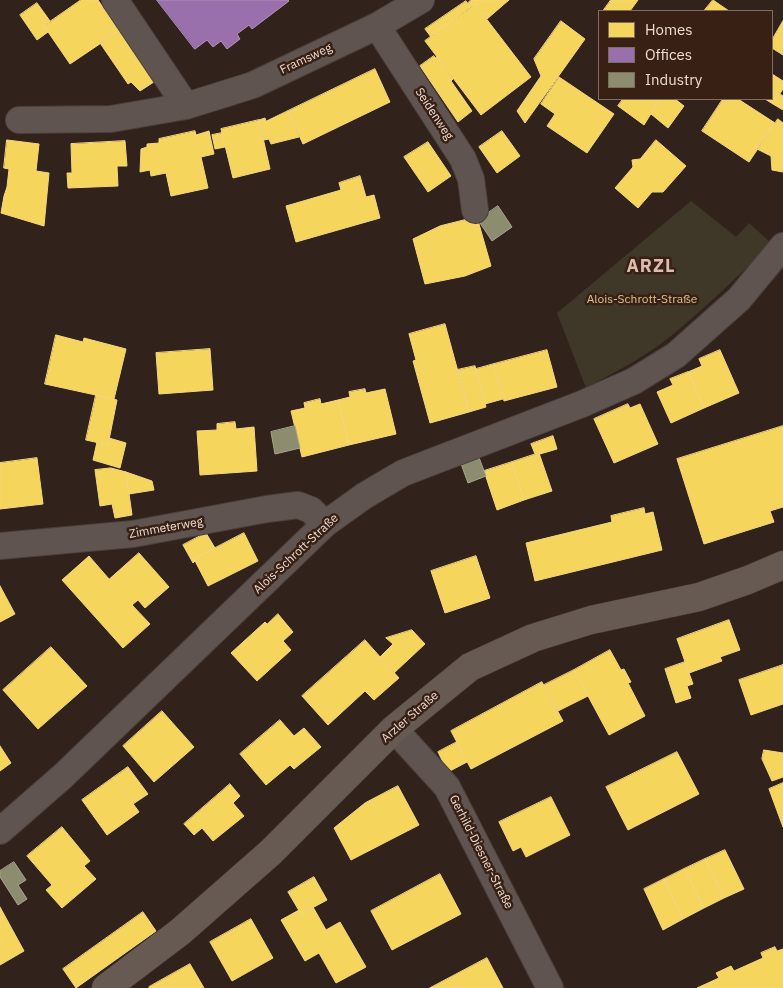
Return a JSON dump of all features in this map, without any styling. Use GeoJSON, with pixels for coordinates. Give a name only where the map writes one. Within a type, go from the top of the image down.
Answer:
{"type":"FeatureCollection","features":[{"type":"Feature","properties":{"kind":"main road","name":"Arzler Straße"},"geometry":{"type":"LineString","coordinates":[[106,988],[180,932],[276,848],[394,728],[470,667],[533,638],[591,620],[698,596],[748,580],[783,565]]}},
{"type":"Feature","properties":{"kind":"street"},"geometry":{"type":"LineString","coordinates":[[115,0],[186,106]]}},
{"type":"Feature","properties":{"kind":"street","name":"Framsweg"},"geometry":{"type":"LineString","coordinates":[[19,120],[111,119],[186,106],[253,85],[377,26],[421,0]]}},
{"type":"Feature","properties":{"kind":"street","name":"Seidenweg"},"geometry":{"type":"LineString","coordinates":[[377,26],[463,160],[471,179],[475,210]]}},
{"type":"Feature","properties":{"kind":"street","name":"Alois-Schrott-Straße"},"geometry":{"type":"LineString","coordinates":[[0,831],[63,776],[325,524],[364,496],[403,474],[582,404],[643,376],[676,356],[739,299],[783,246]]}},
{"type":"Feature","properties":{"kind":"street","name":"Zimmeterweg"},"geometry":{"type":"LineString","coordinates":[[0,546],[133,534],[298,505],[311,510],[325,524]]}},
{"type":"Feature","properties":{"kind":"street","name":"Gerhild-Diesner-Straße"},"geometry":{"type":"LineString","coordinates":[[394,728],[447,787],[550,988]]}},
{"type":"Feature","properties":{"kind":"green space","name":"Alois-Schrott-Straße"},"geometry":{"type":"Polygon","coordinates":[[[691,201],[736,237],[749,223],[772,244],[710,302],[661,344],[586,388],[557,313],[691,201]]]}},
{"type":"Feature","properties":{"kind":"building: Homes"},"geometry":{"type":"Polygon","coordinates":[[[81,0],[98,0],[119,31],[70,64],[44,26],[81,0]]]}},
{"type":"Feature","properties":{"kind":"building: Homes"},"geometry":{"type":"Polygon","coordinates":[[[471,0],[509,0],[487,19],[475,4],[470,7],[468,3],[471,0]]]}},
{"type":"Feature","properties":{"kind":"building: Homes"},"geometry":{"type":"Polygon","coordinates":[[[611,0],[638,0],[631,10],[604,10],[611,0]]]}},
{"type":"Feature","properties":{"kind":"building: Homes"},"geometry":{"type":"Polygon","coordinates":[[[713,0],[728,10],[705,10],[713,0]]]}},
{"type":"Feature","properties":{"kind":"building: Homes"},"geometry":{"type":"Polygon","coordinates":[[[466,1],[470,7],[431,37],[425,29],[466,1]]]}},
{"type":"Feature","properties":{"kind":"building: Homes"},"geometry":{"type":"Polygon","coordinates":[[[37,3],[50,21],[44,26],[48,32],[37,40],[20,15],[37,3]]]}},
{"type":"Feature","properties":{"kind":"building: Homes"},"geometry":{"type":"Polygon","coordinates":[[[475,4],[531,77],[481,115],[425,41],[475,4]]]}},
{"type":"Feature","properties":{"kind":"building: Homes"},"geometry":{"type":"Polygon","coordinates":[[[114,11],[160,78],[140,91],[131,82],[128,84],[100,43],[119,31],[106,12],[114,11]]]}},
{"type":"Feature","properties":{"kind":"building: Homes"},"geometry":{"type":"Polygon","coordinates":[[[561,21],[585,39],[525,123],[517,111],[541,76],[534,59],[561,21]]]}},
{"type":"Feature","properties":{"kind":"building: Homes"},"geometry":{"type":"Polygon","coordinates":[[[783,21],[783,55],[773,49],[773,38],[783,21]]]}},
{"type":"Feature","properties":{"kind":"building: Homes"},"geometry":{"type":"Polygon","coordinates":[[[434,56],[435,58],[437,57],[453,79],[451,81],[472,111],[458,122],[420,66],[434,56]]]}},
{"type":"Feature","properties":{"kind":"building: Homes"},"geometry":{"type":"Polygon","coordinates":[[[375,69],[390,102],[303,144],[288,111],[375,69]]]}},
{"type":"Feature","properties":{"kind":"building: Homes"},"geometry":{"type":"Polygon","coordinates":[[[773,75],[783,81],[783,89],[773,104],[767,100],[773,100],[773,75]]]}},
{"type":"Feature","properties":{"kind":"building: Homes"},"geometry":{"type":"Polygon","coordinates":[[[559,77],[614,114],[587,153],[547,126],[555,114],[541,104],[559,77]]]}},
{"type":"Feature","properties":{"kind":"building: Homes"},"geometry":{"type":"Polygon","coordinates":[[[780,94],[783,96],[783,110],[773,104],[780,94]]]}},
{"type":"Feature","properties":{"kind":"building: Homes"},"geometry":{"type":"Polygon","coordinates":[[[622,100],[659,100],[644,125],[618,106],[622,100]]]}},
{"type":"Feature","properties":{"kind":"building: Homes"},"geometry":{"type":"Polygon","coordinates":[[[659,100],[676,100],[684,106],[668,128],[651,114],[659,100]]]}},
{"type":"Feature","properties":{"kind":"building: Homes"},"geometry":{"type":"Polygon","coordinates":[[[722,100],[740,100],[775,123],[749,162],[702,131],[722,100]]]}},
{"type":"Feature","properties":{"kind":"building: Homes"},"geometry":{"type":"Polygon","coordinates":[[[288,111],[299,137],[271,144],[269,139],[264,140],[259,120],[265,118],[266,121],[288,111]]]}},
{"type":"Feature","properties":{"kind":"building: Homes"},"geometry":{"type":"Polygon","coordinates":[[[778,119],[783,123],[783,172],[772,170],[771,156],[757,149],[778,119]]]}},
{"type":"Feature","properties":{"kind":"building: Homes"},"geometry":{"type":"Polygon","coordinates":[[[259,120],[270,169],[233,178],[221,129],[259,120]]]}},
{"type":"Feature","properties":{"kind":"building: Homes"},"geometry":{"type":"Polygon","coordinates":[[[195,131],[196,135],[209,131],[214,154],[201,157],[208,188],[171,196],[166,173],[151,176],[150,170],[140,172],[141,149],[147,147],[147,144],[159,143],[159,139],[195,131]]]}},
{"type":"Feature","properties":{"kind":"building: Homes"},"geometry":{"type":"Polygon","coordinates":[[[502,131],[520,156],[497,173],[479,147],[502,131]]]}},
{"type":"Feature","properties":{"kind":"building: Homes"},"geometry":{"type":"Polygon","coordinates":[[[222,133],[225,147],[215,149],[212,135],[222,133]]]}},
{"type":"Feature","properties":{"kind":"building: Homes"},"geometry":{"type":"Polygon","coordinates":[[[7,140],[39,144],[36,171],[49,173],[44,226],[1,213],[9,169],[4,168],[7,140]]]}},
{"type":"Feature","properties":{"kind":"building: Homes"},"geometry":{"type":"Polygon","coordinates":[[[656,140],[686,166],[663,192],[652,192],[638,208],[615,188],[633,167],[632,160],[640,159],[656,140]]]}},
{"type":"Feature","properties":{"kind":"building: Homes"},"geometry":{"type":"Polygon","coordinates":[[[125,141],[127,166],[117,166],[118,186],[68,188],[67,173],[72,173],[71,144],[125,141]]]}},
{"type":"Feature","properties":{"kind":"building: Homes"},"geometry":{"type":"Polygon","coordinates":[[[428,142],[451,176],[428,192],[404,157],[428,142]]]}},
{"type":"Feature","properties":{"kind":"building: Homes"},"geometry":{"type":"Polygon","coordinates":[[[360,176],[366,197],[374,195],[380,218],[296,242],[286,206],[341,190],[339,183],[360,176]]]}},
{"type":"Feature","properties":{"kind":"building: Homes"},"geometry":{"type":"Polygon","coordinates":[[[477,217],[491,266],[465,276],[425,284],[413,239],[440,226],[477,217]]]}},
{"type":"Feature","properties":{"kind":"building: Homes"},"geometry":{"type":"Polygon","coordinates":[[[445,324],[469,412],[430,423],[413,361],[416,360],[409,334],[445,324]]]}},
{"type":"Feature","properties":{"kind":"building: Homes"},"geometry":{"type":"Polygon","coordinates":[[[56,335],[83,342],[84,338],[126,349],[114,399],[45,384],[56,335]]]}},
{"type":"Feature","properties":{"kind":"building: Homes"},"geometry":{"type":"Polygon","coordinates":[[[210,349],[213,390],[159,394],[156,353],[210,349]]]}},
{"type":"Feature","properties":{"kind":"building: Homes"},"geometry":{"type":"Polygon","coordinates":[[[547,350],[557,387],[504,401],[494,364],[547,350]]]}},
{"type":"Feature","properties":{"kind":"building: Homes"},"geometry":{"type":"Polygon","coordinates":[[[720,350],[739,393],[704,408],[688,372],[702,366],[699,359],[720,350]]]}},
{"type":"Feature","properties":{"kind":"building: Homes"},"geometry":{"type":"Polygon","coordinates":[[[494,364],[503,399],[485,404],[476,369],[494,364]]]}},
{"type":"Feature","properties":{"kind":"building: Homes"},"geometry":{"type":"Polygon","coordinates":[[[475,366],[486,407],[469,412],[457,370],[475,366]]]}},
{"type":"Feature","properties":{"kind":"building: Homes"},"geometry":{"type":"Polygon","coordinates":[[[688,372],[704,408],[671,423],[657,392],[673,385],[670,379],[688,372]]]}},
{"type":"Feature","properties":{"kind":"building: Homes"},"geometry":{"type":"Polygon","coordinates":[[[365,389],[366,393],[385,389],[396,434],[349,445],[338,400],[350,397],[349,392],[365,389]]]}},
{"type":"Feature","properties":{"kind":"building: Homes"},"geometry":{"type":"Polygon","coordinates":[[[96,395],[117,400],[108,445],[86,440],[96,395]]]}},
{"type":"Feature","properties":{"kind":"building: Homes"},"geometry":{"type":"Polygon","coordinates":[[[320,399],[321,404],[338,400],[349,445],[302,457],[291,411],[305,408],[304,403],[320,399]]]}},
{"type":"Feature","properties":{"kind":"building: Homes"},"geometry":{"type":"Polygon","coordinates":[[[628,404],[630,408],[640,404],[658,444],[614,463],[594,419],[628,404]]]}},
{"type":"Feature","properties":{"kind":"building: Homes"},"geometry":{"type":"Polygon","coordinates":[[[235,422],[236,429],[254,427],[257,471],[200,475],[197,431],[217,430],[217,424],[235,422]]]}},
{"type":"Feature","properties":{"kind":"building: Homes"},"geometry":{"type":"Polygon","coordinates":[[[783,426],[783,507],[770,511],[774,522],[704,544],[677,459],[783,426]]]}},
{"type":"Feature","properties":{"kind":"building: Homes"},"geometry":{"type":"Polygon","coordinates":[[[553,436],[557,449],[535,454],[531,444],[553,436]]]}},
{"type":"Feature","properties":{"kind":"building: Homes"},"geometry":{"type":"Polygon","coordinates":[[[109,438],[126,443],[120,468],[93,460],[97,442],[108,445],[109,438]]]}},
{"type":"Feature","properties":{"kind":"building: Homes"},"geometry":{"type":"Polygon","coordinates":[[[539,453],[552,491],[524,500],[512,462],[539,453]]]}},
{"type":"Feature","properties":{"kind":"building: Homes"},"geometry":{"type":"Polygon","coordinates":[[[37,458],[43,504],[0,509],[0,463],[37,458]]]}},
{"type":"Feature","properties":{"kind":"building: Homes"},"geometry":{"type":"Polygon","coordinates":[[[512,462],[524,500],[497,510],[484,471],[512,462]]]}},
{"type":"Feature","properties":{"kind":"building: Homes"},"geometry":{"type":"Polygon","coordinates":[[[111,468],[126,472],[132,515],[115,518],[112,504],[100,506],[95,470],[111,468]]]}},
{"type":"Feature","properties":{"kind":"building: Homes"},"geometry":{"type":"Polygon","coordinates":[[[126,472],[152,481],[154,490],[129,494],[126,472]]]}},
{"type":"Feature","properties":{"kind":"building: Homes"},"geometry":{"type":"Polygon","coordinates":[[[644,508],[645,514],[653,512],[662,550],[535,581],[526,543],[612,522],[611,516],[644,508]]]}},
{"type":"Feature","properties":{"kind":"building: Homes"},"geometry":{"type":"Polygon","coordinates":[[[206,533],[215,548],[194,559],[193,563],[183,545],[206,533]]]}},
{"type":"Feature","properties":{"kind":"building: Homes"},"geometry":{"type":"Polygon","coordinates":[[[244,533],[258,561],[208,586],[194,559],[244,533]]]}},
{"type":"Feature","properties":{"kind":"building: Homes"},"geometry":{"type":"Polygon","coordinates":[[[139,553],[169,587],[145,608],[138,600],[132,605],[150,624],[123,648],[62,580],[89,556],[109,579],[139,553]]]}},
{"type":"Feature","properties":{"kind":"building: Homes"},"geometry":{"type":"Polygon","coordinates":[[[476,556],[490,598],[445,613],[431,571],[476,556]]]}},
{"type":"Feature","properties":{"kind":"building: Homes"},"geometry":{"type":"Polygon","coordinates":[[[0,586],[15,614],[0,622],[0,586]]]}},
{"type":"Feature","properties":{"kind":"building: Homes"},"geometry":{"type":"Polygon","coordinates":[[[278,614],[293,632],[283,641],[291,650],[257,681],[231,653],[265,622],[267,624],[278,614]]]}},
{"type":"Feature","properties":{"kind":"building: Homes"},"geometry":{"type":"Polygon","coordinates":[[[729,620],[740,650],[720,657],[722,661],[689,673],[677,639],[729,620]]]}},
{"type":"Feature","properties":{"kind":"building: Homes"},"geometry":{"type":"Polygon","coordinates":[[[412,630],[425,644],[394,673],[380,657],[393,644],[386,638],[412,630]]]}},
{"type":"Feature","properties":{"kind":"building: Homes"},"geometry":{"type":"Polygon","coordinates":[[[365,640],[399,678],[374,700],[365,691],[328,725],[302,696],[365,640]]]}},
{"type":"Feature","properties":{"kind":"building: Homes"},"geometry":{"type":"Polygon","coordinates":[[[51,647],[87,686],[38,729],[3,690],[51,647]]]}},
{"type":"Feature","properties":{"kind":"building: Homes"},"geometry":{"type":"Polygon","coordinates":[[[610,650],[621,670],[624,669],[631,682],[628,683],[645,716],[609,735],[574,670],[610,650]]]}},
{"type":"Feature","properties":{"kind":"building: Homes"},"geometry":{"type":"Polygon","coordinates":[[[685,662],[693,684],[687,686],[691,698],[676,703],[665,669],[685,662]]]}},
{"type":"Feature","properties":{"kind":"building: Homes"},"geometry":{"type":"Polygon","coordinates":[[[783,665],[783,704],[751,715],[739,680],[783,665]]]}},
{"type":"Feature","properties":{"kind":"building: Homes"},"geometry":{"type":"Polygon","coordinates":[[[574,670],[588,696],[558,711],[544,685],[574,670]]]}},
{"type":"Feature","properties":{"kind":"building: Homes"},"geometry":{"type":"Polygon","coordinates":[[[542,682],[563,721],[471,769],[451,731],[542,682]]]}},
{"type":"Feature","properties":{"kind":"building: Homes"},"geometry":{"type":"Polygon","coordinates":[[[162,711],[194,747],[154,782],[123,746],[162,711]]]}},
{"type":"Feature","properties":{"kind":"building: Homes"},"geometry":{"type":"Polygon","coordinates":[[[280,720],[294,736],[304,728],[321,747],[294,769],[290,765],[266,785],[240,754],[280,720]]]}},
{"type":"Feature","properties":{"kind":"building: Homes"},"geometry":{"type":"Polygon","coordinates":[[[457,742],[467,762],[448,772],[438,752],[457,742]]]}},
{"type":"Feature","properties":{"kind":"building: Homes"},"geometry":{"type":"Polygon","coordinates":[[[0,746],[11,763],[0,771],[0,746]]]}},
{"type":"Feature","properties":{"kind":"building: Homes"},"geometry":{"type":"Polygon","coordinates":[[[764,750],[783,753],[783,777],[772,781],[762,759],[764,750]]]}},
{"type":"Feature","properties":{"kind":"building: Homes"},"geometry":{"type":"Polygon","coordinates":[[[677,752],[699,794],[628,830],[606,787],[677,752]]]}},
{"type":"Feature","properties":{"kind":"building: Homes"},"geometry":{"type":"Polygon","coordinates":[[[128,767],[148,794],[133,804],[114,777],[128,767]]]}},
{"type":"Feature","properties":{"kind":"building: Homes"},"geometry":{"type":"Polygon","coordinates":[[[114,777],[139,812],[107,835],[82,800],[114,777]]]}},
{"type":"Feature","properties":{"kind":"building: Homes"},"geometry":{"type":"Polygon","coordinates":[[[783,783],[783,827],[769,789],[783,783]]]}},
{"type":"Feature","properties":{"kind":"building: Homes"},"geometry":{"type":"Polygon","coordinates":[[[230,784],[240,796],[233,803],[244,816],[213,841],[202,828],[194,835],[184,824],[230,784]]]}},
{"type":"Feature","properties":{"kind":"building: Homes"},"geometry":{"type":"Polygon","coordinates":[[[398,786],[419,825],[351,860],[334,828],[365,803],[398,786]]]}},
{"type":"Feature","properties":{"kind":"building: Homes"},"geometry":{"type":"Polygon","coordinates":[[[551,797],[570,835],[526,857],[521,847],[513,851],[499,822],[551,797]]]}},
{"type":"Feature","properties":{"kind":"building: Homes"},"geometry":{"type":"Polygon","coordinates":[[[62,827],[90,861],[84,866],[96,879],[62,908],[46,890],[52,885],[27,856],[62,827]]]}},
{"type":"Feature","properties":{"kind":"building: Homes"},"geometry":{"type":"Polygon","coordinates":[[[725,850],[744,889],[724,898],[705,859],[725,850]]]}},
{"type":"Feature","properties":{"kind":"building: Homes"},"geometry":{"type":"Polygon","coordinates":[[[705,859],[724,898],[704,908],[684,869],[705,859]]]}},
{"type":"Feature","properties":{"kind":"building: Homes"},"geometry":{"type":"Polygon","coordinates":[[[684,869],[704,908],[683,919],[664,879],[684,869]]]}},
{"type":"Feature","properties":{"kind":"building: Homes"},"geometry":{"type":"Polygon","coordinates":[[[440,874],[461,914],[392,950],[371,911],[440,874]]]}},
{"type":"Feature","properties":{"kind":"building: Homes"},"geometry":{"type":"Polygon","coordinates":[[[314,877],[327,900],[301,914],[288,892],[314,877]]]}},
{"type":"Feature","properties":{"kind":"building: Homes"},"geometry":{"type":"Polygon","coordinates":[[[664,879],[683,919],[663,930],[644,889],[664,879]]]}},
{"type":"Feature","properties":{"kind":"building: Homes"},"geometry":{"type":"Polygon","coordinates":[[[0,907],[24,951],[0,965],[0,907]]]}},
{"type":"Feature","properties":{"kind":"building: Homes"},"geometry":{"type":"Polygon","coordinates":[[[313,907],[326,930],[340,922],[366,967],[336,983],[319,953],[305,961],[281,920],[299,910],[301,914],[313,907]]]}},
{"type":"Feature","properties":{"kind":"building: Homes"},"geometry":{"type":"Polygon","coordinates":[[[143,912],[156,931],[76,988],[63,969],[143,912]]]}},
{"type":"Feature","properties":{"kind":"building: Homes"},"geometry":{"type":"Polygon","coordinates":[[[251,919],[273,958],[232,981],[210,942],[251,919]]]}},
{"type":"Feature","properties":{"kind":"building: Homes"},"geometry":{"type":"Polygon","coordinates":[[[775,947],[777,951],[783,949],[783,988],[697,988],[719,978],[716,973],[731,966],[734,971],[763,958],[761,953],[775,947]]]}},
{"type":"Feature","properties":{"kind":"building: Homes"},"geometry":{"type":"Polygon","coordinates":[[[487,958],[503,988],[430,988],[487,958]]]}},
{"type":"Feature","properties":{"kind":"building: Homes"},"geometry":{"type":"Polygon","coordinates":[[[190,964],[204,988],[149,988],[149,987],[190,964]]]}},
{"type":"Feature","properties":{"kind":"building: Offices"},"geometry":{"type":"Polygon","coordinates":[[[157,0],[289,1],[252,29],[249,25],[237,34],[240,39],[227,49],[221,41],[213,47],[207,40],[195,49],[157,0]]]}},
{"type":"Feature","properties":{"kind":"building: Industry"},"geometry":{"type":"Polygon","coordinates":[[[498,206],[512,227],[492,241],[478,220],[498,206]]]}},
{"type":"Feature","properties":{"kind":"building: Industry"},"geometry":{"type":"Polygon","coordinates":[[[295,426],[300,448],[275,454],[271,432],[295,426]]]}},
{"type":"Feature","properties":{"kind":"building: Industry"},"geometry":{"type":"Polygon","coordinates":[[[478,455],[486,476],[468,483],[460,461],[478,455]]]}},
{"type":"Feature","properties":{"kind":"building: Industry"},"geometry":{"type":"Polygon","coordinates":[[[14,862],[26,880],[18,885],[27,899],[18,905],[0,877],[0,871],[14,862]]]}},
{"type":"Feature","properties":{"kind":"district","name":"ARZL"},"geometry":{"type":"Point","coordinates":[651,267]}}]}
